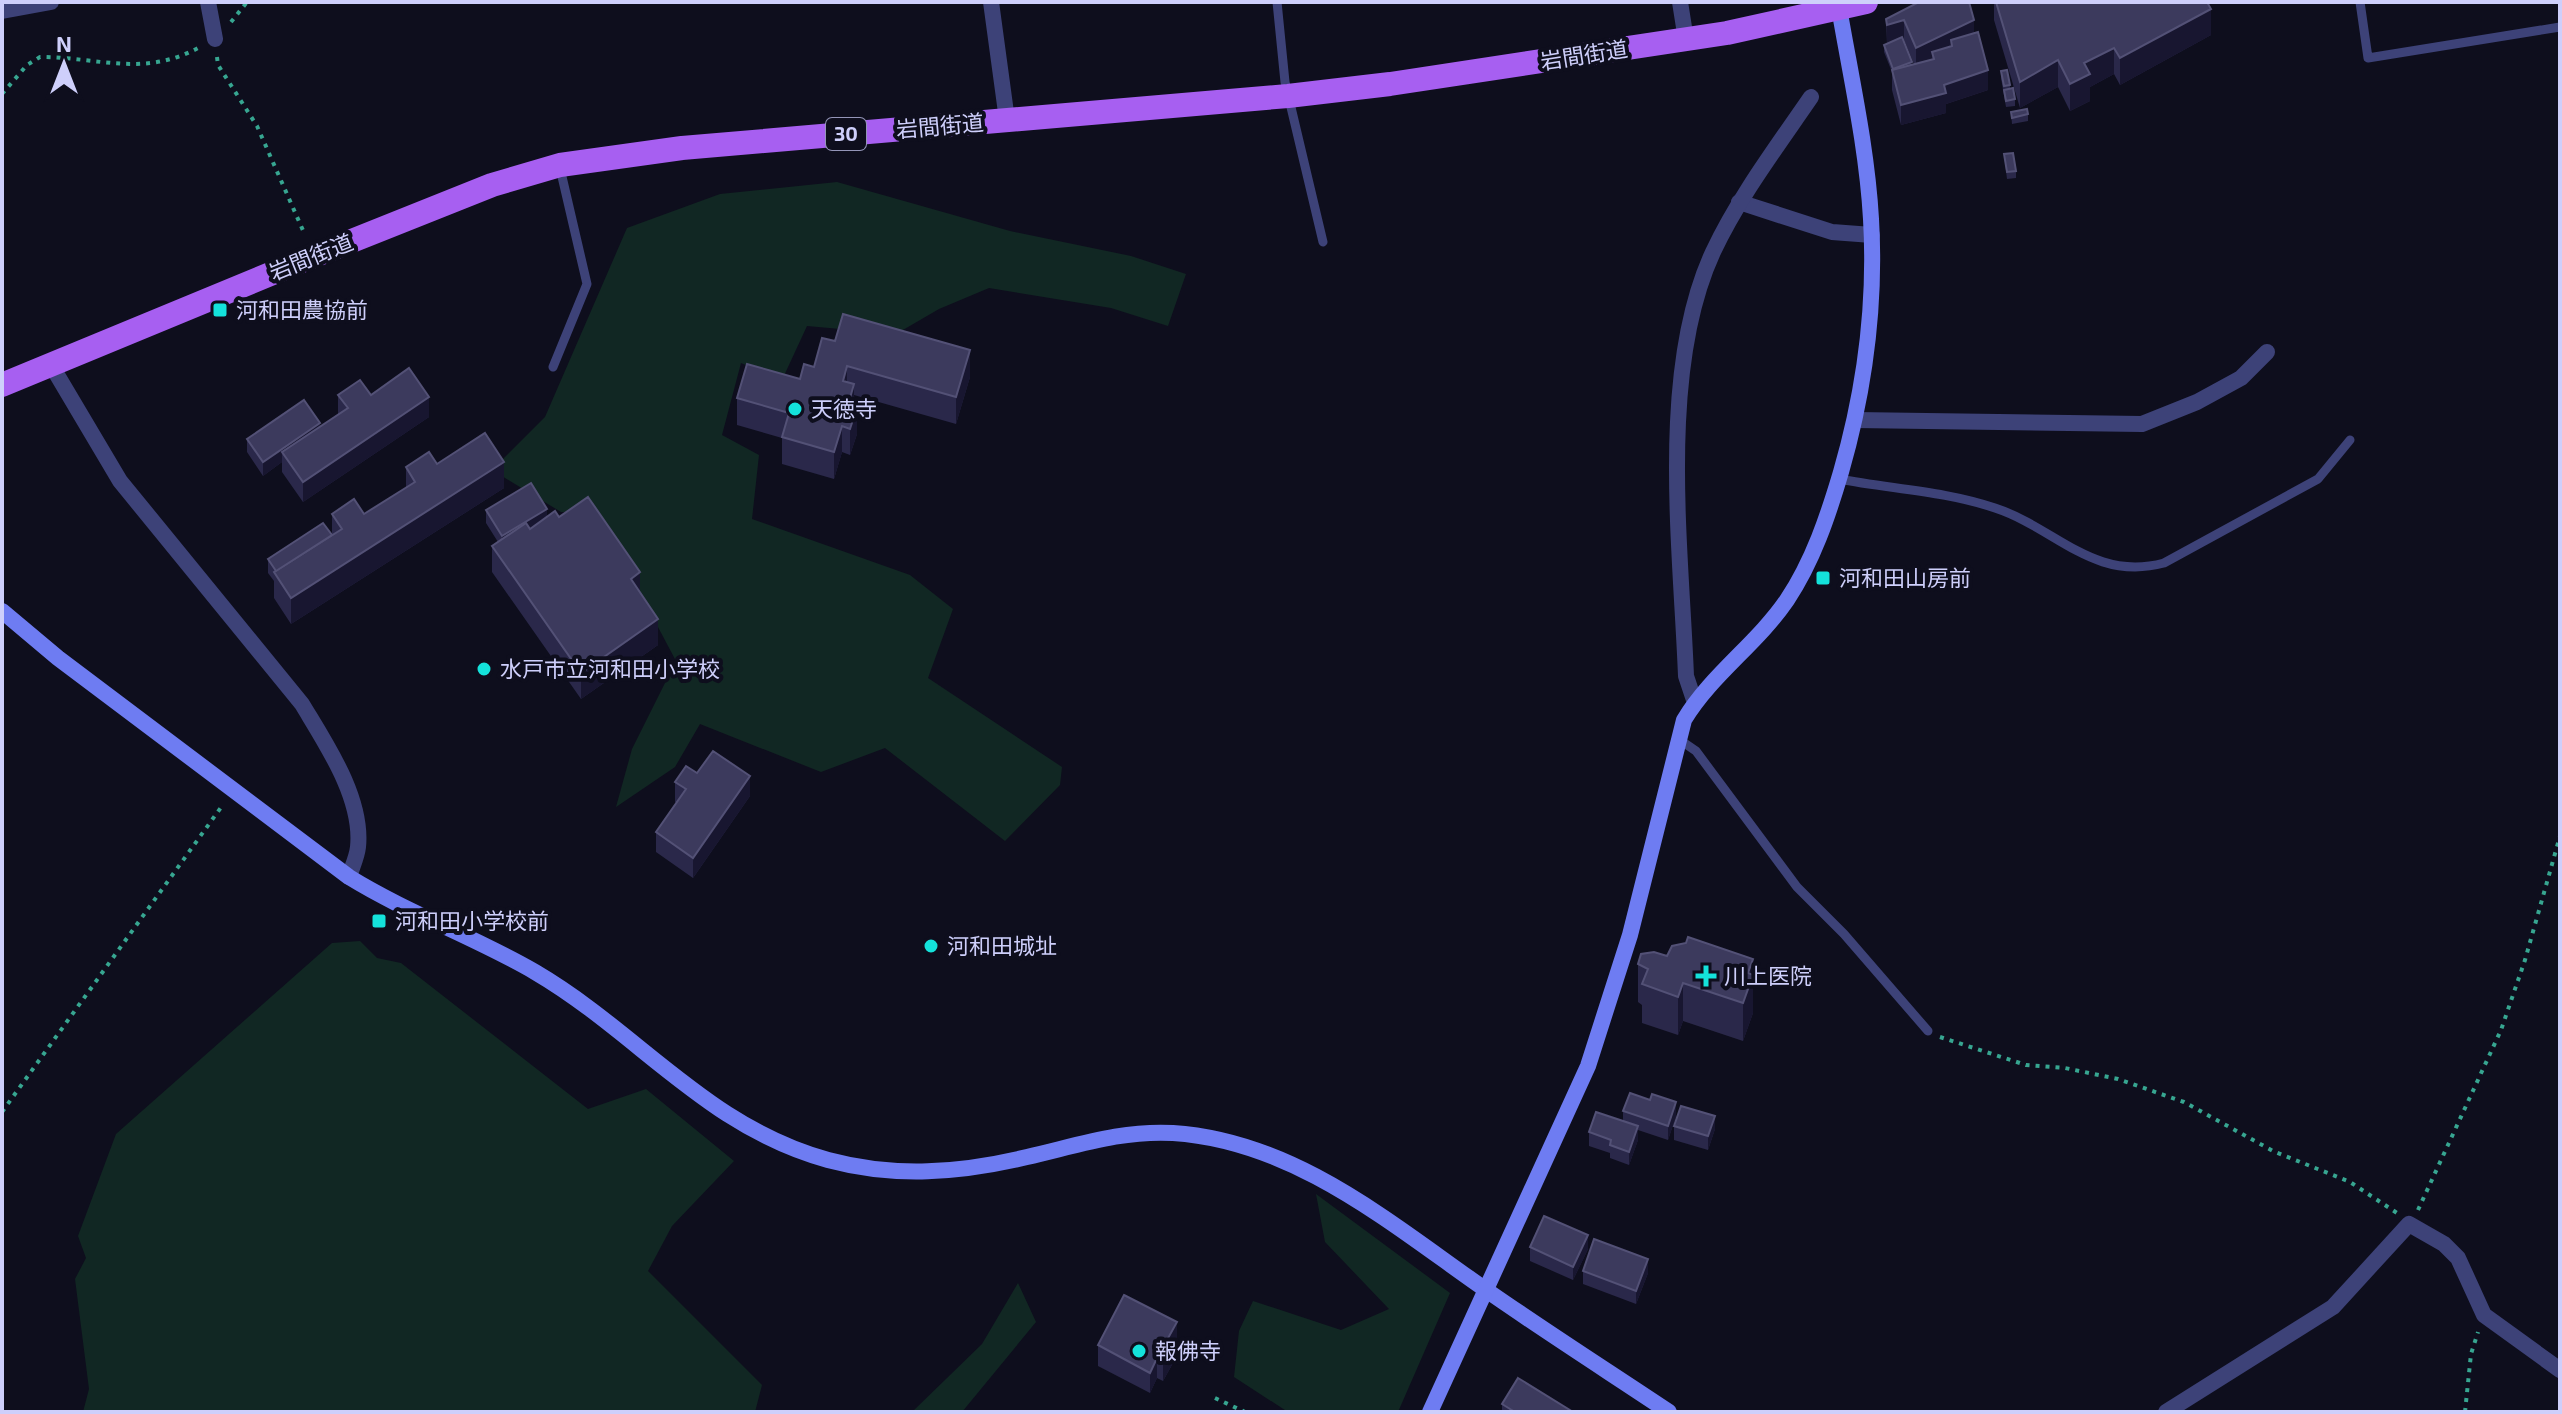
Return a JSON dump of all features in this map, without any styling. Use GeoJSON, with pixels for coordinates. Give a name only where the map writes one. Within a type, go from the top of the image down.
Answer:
{"type":"FeatureCollection","features":[{"type":"Feature","properties":{"kind":"main road","name":"岩間街道"},"geometry":{"type":"LineString","coordinates":[[2,385],[492,185],[560,165],[682,148],[1288,96],[1686,40],[1866,2]]}},
{"type":"Feature","properties":{"kind":"street"},"geometry":{"type":"LineString","coordinates":[[2,11],[51,2]]}},
{"type":"Feature","properties":{"kind":"street"},"geometry":{"type":"LineString","coordinates":[[208,2],[215,39]]}},
{"type":"Feature","properties":{"kind":"street"},"geometry":{"type":"LineString","coordinates":[[991,2],[1007,120]]}},
{"type":"Feature","properties":{"kind":"street"},"geometry":{"type":"LineString","coordinates":[[1680,2],[1686,40]]}},
{"type":"Feature","properties":{"kind":"street"},"geometry":{"type":"LineString","coordinates":[[1430,1412],[1588,1066],[1630,935],[1677,738],[1695,703],[1757,639],[1787,600],[1807,566],[1839,479],[1855,420],[1868,345],[1872,235],[1868,185],[1839,6]]}},
{"type":"Feature","properties":{"kind":"street"},"geometry":{"type":"LineString","coordinates":[[1695,703],[1688,688],[1685,663],[1678,434],[1682,376],[1702,282],[1739,202],[1811,97]]}},
{"type":"Feature","properties":{"kind":"street"},"geometry":{"type":"LineString","coordinates":[[1739,202],[1832,232],[1872,235]]}},
{"type":"Feature","properties":{"kind":"street"},"geometry":{"type":"LineString","coordinates":[[1855,420],[2142,424],[2197,402],[2241,378],[2267,352]]}},
{"type":"Feature","properties":{"kind":"street"},"geometry":{"type":"LineString","coordinates":[[50,363],[120,481],[302,704],[324,741],[354,814],[358,846],[349,877]]}},
{"type":"Feature","properties":{"kind":"street"},"geometry":{"type":"LineString","coordinates":[[2,611],[58,658],[349,877],[385,899],[534,972],[595,1011],[716,1110],[780,1144],[867,1170],[905,1172],[983,1167],[1092,1140],[1132,1134],[1173,1133],[1240,1144],[1283,1159],[1333,1187],[1669,1412]]}},
{"type":"Feature","properties":{"kind":"street"},"geometry":{"type":"LineString","coordinates":[[2166,1412],[2333,1307],[2409,1224],[2444,1244],[2458,1258],[2484,1315],[2560,1370]]}},
{"type":"Feature","properties":{"kind":"lane"},"geometry":{"type":"LineString","coordinates":[[1277,2],[1288,96],[1323,242]]}},
{"type":"Feature","properties":{"kind":"lane"},"geometry":{"type":"LineString","coordinates":[[2360,2],[2368,58],[2560,27]]}},
{"type":"Feature","properties":{"kind":"lane"},"geometry":{"type":"LineString","coordinates":[[553,367],[587,284],[560,165]]}},
{"type":"Feature","properties":{"kind":"lane"},"geometry":{"type":"LineString","coordinates":[[1839,479],[1951,496],[1998,509],[2090,559],[2139,570],[2164,563],[2318,479],[2350,440]]}},
{"type":"Feature","properties":{"kind":"lane"},"geometry":{"type":"LineString","coordinates":[[1677,738],[1696,751],[1797,887],[1844,934],[1928,1031]]}},
{"type":"Feature","properties":{"kind":"path"},"geometry":{"type":"LineString","coordinates":[[2,94],[27,65],[40,57],[150,65],[182,57],[215,39],[218,65],[257,126],[314,256]]}},
{"type":"Feature","properties":{"kind":"path"},"geometry":{"type":"LineString","coordinates":[[2,1112],[232,791]]}},
{"type":"Feature","properties":{"kind":"path"},"geometry":{"type":"LineString","coordinates":[[1928,1031],[1962,1047],[2026,1065],[2065,1068],[2118,1079],[2184,1102],[2273,1151],[2350,1182],[2386,1202],[2409,1224],[2501,1030],[2525,960],[2560,836]]}},
{"type":"Feature","properties":{"kind":"path"},"geometry":{"type":"LineString","coordinates":[[2465,1412],[2471,1354],[2484,1315]]}},
{"type":"Feature","properties":{"kind":"path"},"geometry":{"type":"LineString","coordinates":[[1215,1398],[1245,1412]]}},
{"type":"Feature","properties":{"kind":"green space"},"geometry":{"type":"Polygon","coordinates":[[[837,182],[1010,231],[1131,256],[1186,274],[1168,326],[1111,308],[989,288],[939,309],[896,334],[807,326],[782,380],[741,363],[722,435],[759,455],[752,519],[910,575],[953,609],[928,678],[1062,767],[1060,785],[1005,841],[885,748],[821,772],[700,724],[675,767],[616,807],[632,749],[676,661],[597,512],[561,512],[492,470],[545,417],[627,228],[720,194],[837,182]]]}},
{"type":"Feature","properties":{"kind":"green space"},"geometry":{"type":"Polygon","coordinates":[[[360,941],[377,958],[401,963],[588,1109],[646,1089],[734,1161],[672,1226],[648,1271],[762,1385],[755,1412],[83,1412],[89,1389],[75,1279],[86,1258],[78,1236],[116,1134],[332,943],[360,941]]]}},
{"type":"Feature","properties":{"kind":"green space"},"geometry":{"type":"Polygon","coordinates":[[[1316,1194],[1450,1293],[1398,1412],[1288,1412],[1234,1377],[1239,1331],[1253,1301],[1341,1330],[1389,1309],[1325,1242],[1316,1194]]]}},
{"type":"Feature","properties":{"kind":"green space"},"geometry":{"type":"Polygon","coordinates":[[[1018,1283],[1036,1322],[962,1412],[912,1412],[982,1344],[1018,1283]]]}},
{"type":"Feature","properties":{"kind":"building"},"geometry":{"type":"Polygon","coordinates":[[[1919,2],[1969,2],[1974,20],[1916,48],[1904,20],[1887,25],[1886,19],[1919,2]]]}},
{"type":"Feature","properties":{"kind":"building"},"geometry":{"type":"Polygon","coordinates":[[[1996,2],[2207,2],[2211,9],[2120,58],[2114,48],[2084,63],[2090,74],[2070,84],[2058,60],[2020,82],[1996,2]]]}},
{"type":"Feature","properties":{"kind":"building"},"geometry":{"type":"Polygon","coordinates":[[[1978,32],[1988,70],[1944,85],[1946,93],[1901,105],[1892,70],[1934,59],[1932,52],[1952,46],[1951,40],[1978,32]]]}},
{"type":"Feature","properties":{"kind":"building"},"geometry":{"type":"Polygon","coordinates":[[[1902,37],[1912,62],[1893,69],[1884,45],[1902,37]]]}},
{"type":"Feature","properties":{"kind":"building"},"geometry":{"type":"Polygon","coordinates":[[[2007,70],[2010,85],[2004,86],[2001,71],[2007,70]]]}},
{"type":"Feature","properties":{"kind":"building"},"geometry":{"type":"Polygon","coordinates":[[[2013,88],[2015,99],[2006,101],[2004,90],[2013,88]]]}},
{"type":"Feature","properties":{"kind":"building"},"geometry":{"type":"Polygon","coordinates":[[[2027,109],[2028,114],[2012,118],[2011,112],[2027,109]]]}},
{"type":"Feature","properties":{"kind":"building"},"geometry":{"type":"Polygon","coordinates":[[[2013,153],[2016,171],[2007,172],[2004,154],[2013,153]]]}},
{"type":"Feature","properties":{"kind":"building"},"geometry":{"type":"Polygon","coordinates":[[[843,314],[970,350],[956,397],[847,366],[843,381],[854,384],[848,405],[857,407],[850,429],[842,426],[834,452],[782,437],[789,413],[737,398],[747,364],[800,379],[804,364],[814,367],[822,338],[835,341],[843,314]]]}},
{"type":"Feature","properties":{"kind":"building"},"geometry":{"type":"Polygon","coordinates":[[[409,368],[429,397],[303,482],[282,452],[348,408],[338,395],[360,380],[371,395],[409,368]]]}},
{"type":"Feature","properties":{"kind":"building"},"geometry":{"type":"Polygon","coordinates":[[[304,400],[320,423],[263,462],[247,439],[304,400]]]}},
{"type":"Feature","properties":{"kind":"building"},"geometry":{"type":"Polygon","coordinates":[[[485,433],[504,462],[291,598],[274,572],[342,529],[332,514],[354,499],[364,514],[415,482],[406,467],[429,452],[437,464],[485,433]]]}},
{"type":"Feature","properties":{"kind":"building"},"geometry":{"type":"Polygon","coordinates":[[[531,483],[547,509],[502,536],[486,510],[531,483]]]}},
{"type":"Feature","properties":{"kind":"building"},"geometry":{"type":"Polygon","coordinates":[[[588,497],[640,572],[631,579],[658,619],[581,673],[492,546],[526,523],[530,529],[555,511],[559,517],[588,497]]]}},
{"type":"Feature","properties":{"kind":"building"},"geometry":{"type":"Polygon","coordinates":[[[323,523],[332,535],[276,571],[268,559],[323,523]]]}},
{"type":"Feature","properties":{"kind":"building"},"geometry":{"type":"Polygon","coordinates":[[[713,751],[750,776],[693,858],[656,832],[686,789],[675,782],[686,766],[697,773],[713,751]]]}},
{"type":"Feature","properties":{"kind":"building"},"geometry":{"type":"Polygon","coordinates":[[[1688,937],[1753,959],[1748,973],[1753,975],[1743,1003],[1683,983],[1678,997],[1642,984],[1648,969],[1638,964],[1641,954],[1654,952],[1667,956],[1672,946],[1686,943],[1688,937]]]}},
{"type":"Feature","properties":{"kind":"building"},"geometry":{"type":"Polygon","coordinates":[[[1630,1093],[1650,1100],[1652,1094],[1676,1102],[1668,1126],[1623,1111],[1630,1093]]]}},
{"type":"Feature","properties":{"kind":"building"},"geometry":{"type":"Polygon","coordinates":[[[1681,1106],[1715,1116],[1708,1136],[1674,1126],[1681,1106]]]}},
{"type":"Feature","properties":{"kind":"building"},"geometry":{"type":"Polygon","coordinates":[[[1596,1112],[1638,1126],[1629,1152],[1610,1145],[1611,1140],[1589,1132],[1596,1112]]]}},
{"type":"Feature","properties":{"kind":"building"},"geometry":{"type":"Polygon","coordinates":[[[1544,1216],[1588,1235],[1573,1267],[1530,1247],[1544,1216]]]}},
{"type":"Feature","properties":{"kind":"building"},"geometry":{"type":"Polygon","coordinates":[[[1594,1239],[1648,1259],[1636,1291],[1583,1271],[1594,1239]]]}},
{"type":"Feature","properties":{"kind":"building"},"geometry":{"type":"Polygon","coordinates":[[[1124,1295],[1177,1322],[1167,1340],[1173,1343],[1163,1361],[1157,1358],[1150,1373],[1098,1345],[1124,1295]]]}},
{"type":"Feature","properties":{"kind":"building"},"geometry":{"type":"Polygon","coordinates":[[[1518,1378],[1573,1412],[1515,1412],[1502,1404],[1518,1378]]]}},
{"type":"Feature","properties":{"kind":"place","name":"河和田農協前"},"geometry":{"type":"Point","coordinates":[220,310]}},
{"type":"Feature","properties":{"kind":"place","name":"天徳寺"},"geometry":{"type":"Point","coordinates":[795,409]}},
{"type":"Feature","properties":{"kind":"place","name":"河和田山房前"},"geometry":{"type":"Point","coordinates":[1823,578]}},
{"type":"Feature","properties":{"kind":"place","name":"水戸市立河和田小学校"},"geometry":{"type":"Point","coordinates":[484,669]}},
{"type":"Feature","properties":{"kind":"place","name":"河和田小学校前"},"geometry":{"type":"Point","coordinates":[379,921]}},
{"type":"Feature","properties":{"kind":"place","name":"河和田城址"},"geometry":{"type":"Point","coordinates":[931,946]}},
{"type":"Feature","properties":{"kind":"place","name":"川上医院"},"geometry":{"type":"Point","coordinates":[1706,976]}},
{"type":"Feature","properties":{"kind":"place","name":"報佛寺"},"geometry":{"type":"Point","coordinates":[1139,1351]}}]}
